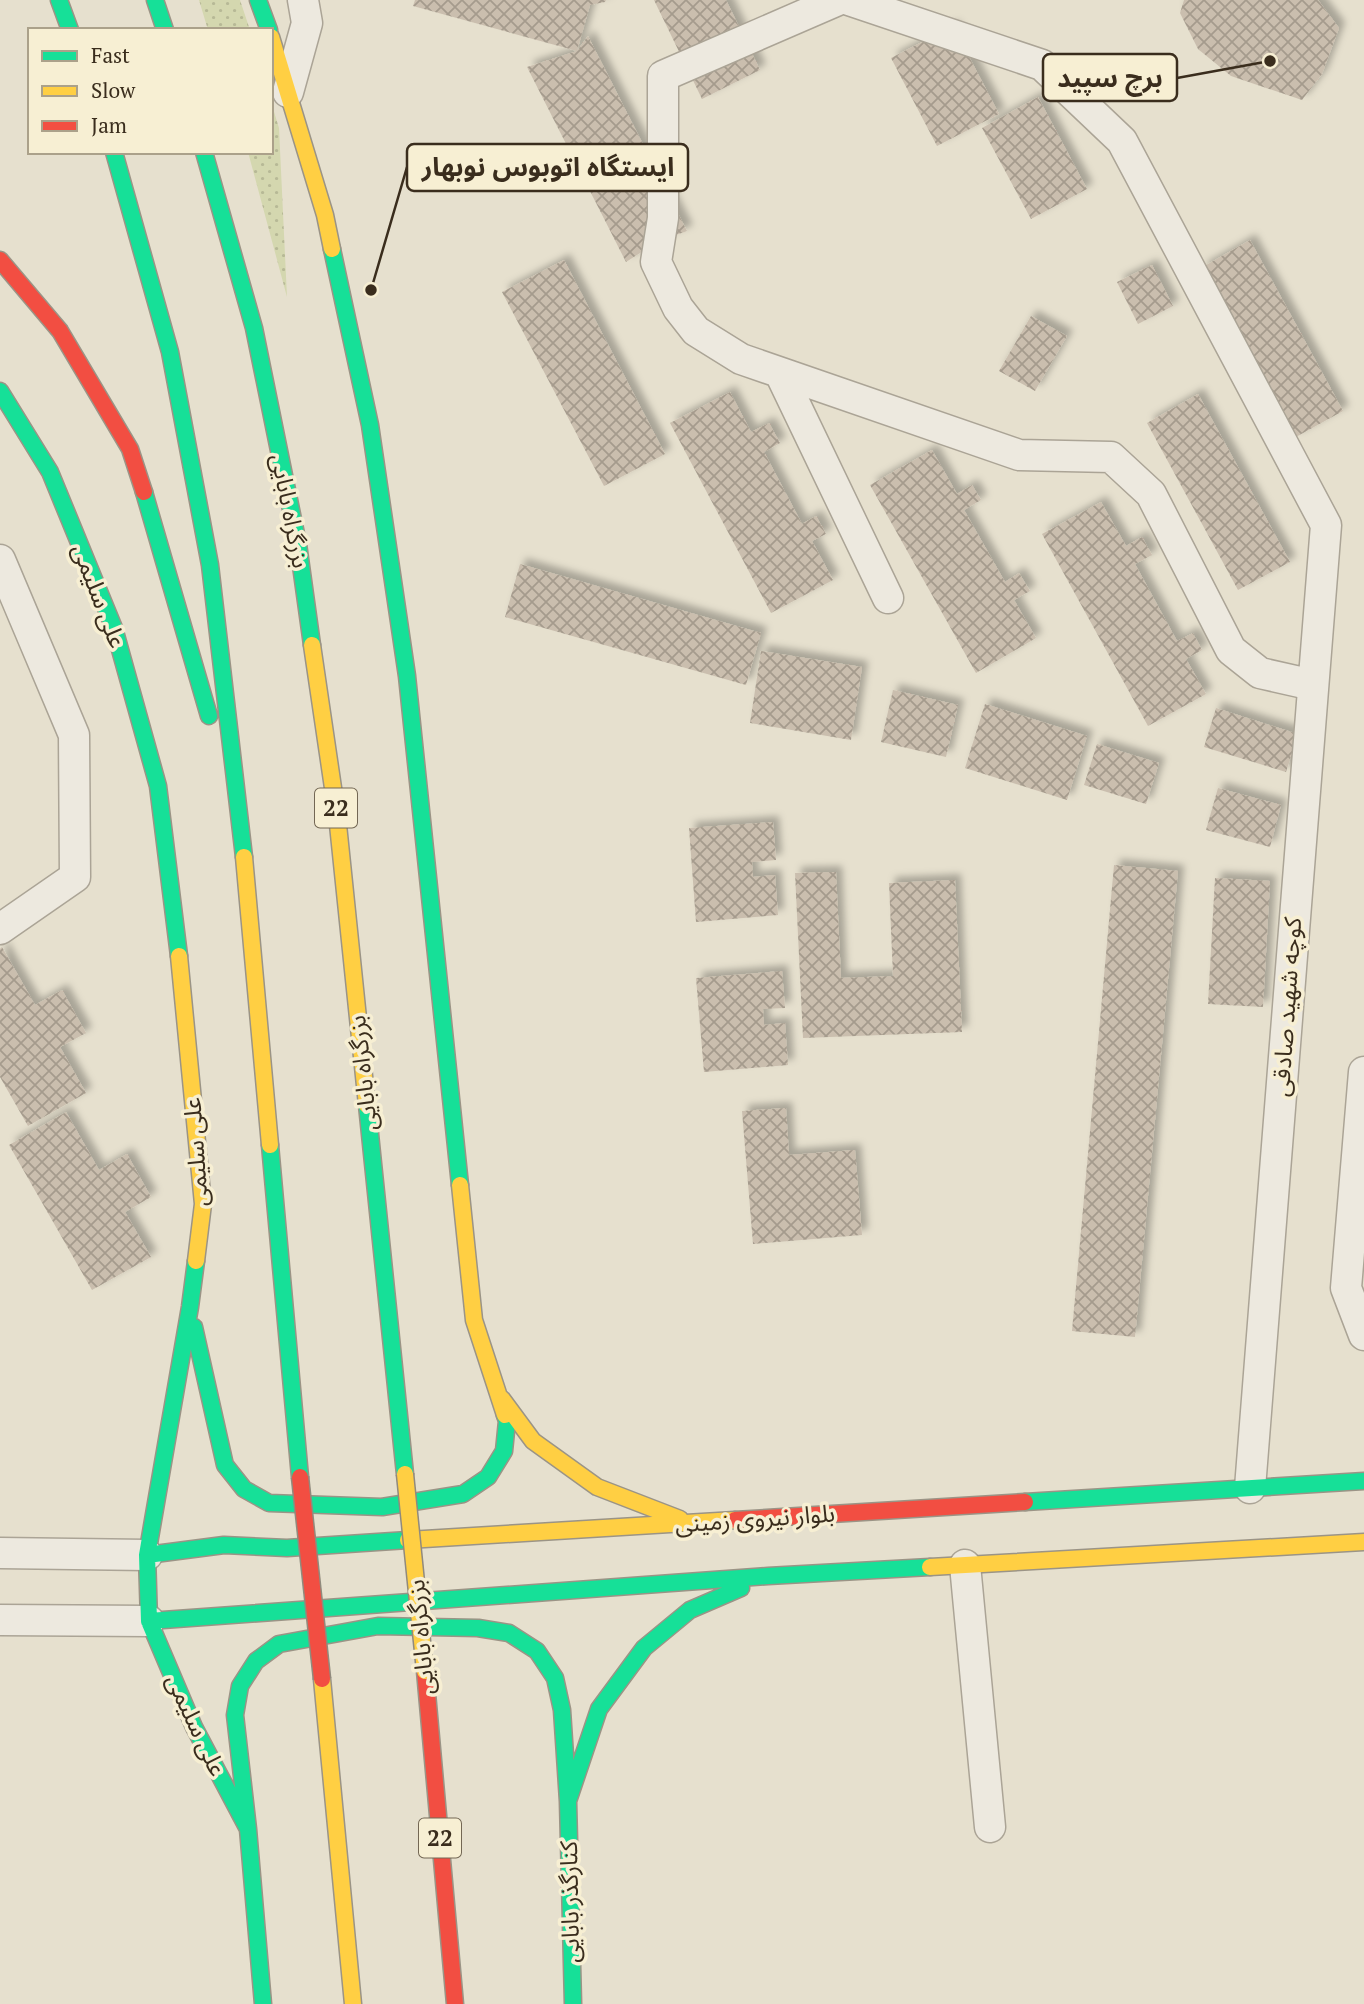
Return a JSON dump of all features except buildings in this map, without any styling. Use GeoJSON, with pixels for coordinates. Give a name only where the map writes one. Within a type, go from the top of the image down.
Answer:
{"type":"FeatureCollection","features":[{"type":"Feature","properties":{"kind":"main road"},"geometry":{"type":"LineString","coordinates":[[59,0],[69,28]]}},
{"type":"Feature","properties":{"kind":"main road"},"geometry":{"type":"LineString","coordinates":[[155,0],[165,28]]}},
{"type":"Feature","properties":{"kind":"main road"},"geometry":{"type":"LineString","coordinates":[[258,0],[268,28]]}},
{"type":"Feature","properties":{"kind":"main road"},"geometry":{"type":"LineString","coordinates":[[190,1307],[225,1465],[244,1489],[269,1503],[382,1507],[463,1494],[488,1477],[504,1451],[507,1421],[474,1320],[407,676],[370,425],[325,215],[273,43]]}},
{"type":"Feature","properties":{"kind":"main road"},"geometry":{"type":"LineString","coordinates":[[115,154],[170,352],[210,565],[241,827],[300,1477],[353,2004]]}},
{"type":"Feature","properties":{"kind":"main road","name":"بزرگراه بابایی"},"geometry":{"type":"LineString","coordinates":[[205,154],[254,328],[298,544],[337,815],[425,1671],[455,2004]]}},
{"type":"Feature","properties":{"kind":"main road"},"geometry":{"type":"LineString","coordinates":[[0,260],[60,331],[130,449],[156,528],[241,827]]}},
{"type":"Feature","properties":{"kind":"main road","name":"علی سلیمی"},"geometry":{"type":"LineString","coordinates":[[0,391],[50,472],[114,628],[158,786],[178,949],[203,1204],[190,1307],[147,1555],[149,1621],[194,1727],[247,1829],[263,2004]]}},
{"type":"Feature","properties":{"kind":"main road"},"geometry":{"type":"LineString","coordinates":[[497,1392],[533,1441],[597,1487],[692,1524]]}},
{"type":"Feature","properties":{"kind":"main road","name":"بلوار نیروی زمینی"},"geometry":{"type":"LineString","coordinates":[[147,1555],[224,1545],[288,1548],[1364,1481]]}},
{"type":"Feature","properties":{"kind":"main road"},"geometry":{"type":"LineString","coordinates":[[149,1621],[768,1576],[1364,1542]]}},
{"type":"Feature","properties":{"kind":"main road"},"geometry":{"type":"LineString","coordinates":[[568,1801],[599,1709],[645,1648],[690,1610],[768,1576]]}},
{"type":"Feature","properties":{"kind":"main road","name":"کنارگذر بابایی"},"geometry":{"type":"LineString","coordinates":[[247,1829],[234,1715],[240,1686],[257,1661],[279,1644],[378,1626],[478,1628],[509,1633],[537,1651],[555,1678],[562,1710],[568,1801],[573,2004]]}},
{"type":"Feature","properties":{"kind":"street"},"geometry":{"type":"LineString","coordinates":[[288,92],[307,23],[303,0]]}},
{"type":"Feature","properties":{"kind":"street"},"geometry":{"type":"LineString","coordinates":[[838,0],[663,76],[663,218],[656,262],[678,308],[696,331],[741,359],[1019,456],[1111,457],[1151,494],[1231,650],[1260,673],[1312,685]]}},
{"type":"Feature","properties":{"kind":"street","name":"کوچه شهید صادقی"},"geometry":{"type":"LineString","coordinates":[[849,0],[1042,65],[1122,141],[1325,525],[1250,1488]]}},
{"type":"Feature","properties":{"kind":"street"},"geometry":{"type":"LineString","coordinates":[[780,373],[888,598]]}},
{"type":"Feature","properties":{"kind":"street"},"geometry":{"type":"LineString","coordinates":[[0,560],[74,735],[75,877],[0,929]]}},
{"type":"Feature","properties":{"kind":"street"},"geometry":{"type":"LineString","coordinates":[[1364,1072],[1346,1288],[1364,1335]]}},
{"type":"Feature","properties":{"kind":"street"},"geometry":{"type":"LineString","coordinates":[[0,1553],[147,1555]]}},
{"type":"Feature","properties":{"kind":"street"},"geometry":{"type":"LineString","coordinates":[[965,1565],[990,1827]]}},
{"type":"Feature","properties":{"kind":"street"},"geometry":{"type":"LineString","coordinates":[[0,1620],[149,1621]]}},
{"type":"Feature","properties":{"kind":"green space"},"geometry":{"type":"Polygon","coordinates":[[[199,0],[240,0],[249,28],[207,28],[199,0]]]}},
{"type":"Feature","properties":{"kind":"green space"},"geometry":{"type":"Polygon","coordinates":[[[273,108],[279,128],[287,297],[249,154],[273,154],[273,108]]]}},
{"type":"Feature","properties":{"kind":"traffic: fast"},"geometry":{"type":"LineString","coordinates":[[59,0],[69,28]]}},
{"type":"Feature","properties":{"kind":"traffic: fast"},"geometry":{"type":"LineString","coordinates":[[155,0],[164,28]]}},
{"type":"Feature","properties":{"kind":"traffic: fast"},"geometry":{"type":"LineString","coordinates":[[258,0],[268,28]]}},
{"type":"Feature","properties":{"kind":"traffic: fast"},"geometry":{"type":"LineString","coordinates":[[115,154],[170,352],[210,565],[244,857]]}},
{"type":"Feature","properties":{"kind":"traffic: fast"},"geometry":{"type":"LineString","coordinates":[[205,154],[254,328],[298,544],[312,645]]}},
{"type":"Feature","properties":{"kind":"traffic: fast"},"geometry":{"type":"LineString","coordinates":[[332,249],[370,425],[407,676],[460,1185]]}},
{"type":"Feature","properties":{"kind":"traffic: fast"},"geometry":{"type":"LineString","coordinates":[[0,391],[50,472],[114,628],[158,786],[179,956]]}},
{"type":"Feature","properties":{"kind":"traffic: fast"},"geometry":{"type":"LineString","coordinates":[[144,492],[209,716]]}},
{"type":"Feature","properties":{"kind":"traffic: fast"},"geometry":{"type":"LineString","coordinates":[[367,1105],[405,1474]]}},
{"type":"Feature","properties":{"kind":"traffic: fast"},"geometry":{"type":"LineString","coordinates":[[270,1145],[300,1477]]}},
{"type":"Feature","properties":{"kind":"traffic: fast"},"geometry":{"type":"LineString","coordinates":[[196,1261],[147,1555],[224,1545],[287,1548],[408,1540]]}},
{"type":"Feature","properties":{"kind":"traffic: fast"},"geometry":{"type":"LineString","coordinates":[[194,1327],[225,1465],[244,1489],[269,1503],[382,1507],[463,1494],[488,1477],[504,1451],[507,1421],[505,1415]]}},
{"type":"Feature","properties":{"kind":"traffic: fast"},"geometry":{"type":"LineString","coordinates":[[1025,1502],[1364,1481]]}},
{"type":"Feature","properties":{"kind":"traffic: fast"},"geometry":{"type":"LineString","coordinates":[[147,1555],[149,1621],[194,1727],[248,1829],[263,2004]]}},
{"type":"Feature","properties":{"kind":"traffic: fast"},"geometry":{"type":"LineString","coordinates":[[149,1621],[768,1576],[930,1567]]}},
{"type":"Feature","properties":{"kind":"traffic: fast"},"geometry":{"type":"LineString","coordinates":[[568,1801],[599,1709],[644,1648],[690,1610],[741,1588]]}},
{"type":"Feature","properties":{"kind":"traffic: fast"},"geometry":{"type":"LineString","coordinates":[[248,1829],[235,1715],[240,1686],[256,1661],[279,1644],[378,1626],[478,1628],[509,1633],[537,1651],[555,1678],[562,1710],[568,1801],[573,2004]]}},
{"type":"Feature","properties":{"kind":"traffic: slow"},"geometry":{"type":"LineString","coordinates":[[273,44],[325,215],[332,249]]}},
{"type":"Feature","properties":{"kind":"traffic: slow"},"geometry":{"type":"LineString","coordinates":[[312,645],[337,815],[367,1105]]}},
{"type":"Feature","properties":{"kind":"traffic: slow"},"geometry":{"type":"LineString","coordinates":[[244,857],[270,1145]]}},
{"type":"Feature","properties":{"kind":"traffic: slow"},"geometry":{"type":"LineString","coordinates":[[179,956],[203,1204],[196,1261]]}},
{"type":"Feature","properties":{"kind":"traffic: slow"},"geometry":{"type":"LineString","coordinates":[[460,1185],[474,1320],[505,1415]]}},
{"type":"Feature","properties":{"kind":"traffic: slow"},"geometry":{"type":"LineString","coordinates":[[502,1399],[533,1441],[597,1487],[680,1519]]}},
{"type":"Feature","properties":{"kind":"traffic: slow"},"geometry":{"type":"LineString","coordinates":[[405,1474],[425,1671]]}},
{"type":"Feature","properties":{"kind":"traffic: slow"},"geometry":{"type":"LineString","coordinates":[[408,1540],[735,1520]]}},
{"type":"Feature","properties":{"kind":"traffic: slow"},"geometry":{"type":"LineString","coordinates":[[930,1567],[1364,1542]]}},
{"type":"Feature","properties":{"kind":"traffic: slow"},"geometry":{"type":"LineString","coordinates":[[322,1679],[353,2004]]}},
{"type":"Feature","properties":{"kind":"traffic: jam"},"geometry":{"type":"LineString","coordinates":[[0,260],[60,331],[130,449],[144,492]]}},
{"type":"Feature","properties":{"kind":"traffic: jam"},"geometry":{"type":"LineString","coordinates":[[300,1477],[322,1679]]}},
{"type":"Feature","properties":{"kind":"traffic: jam"},"geometry":{"type":"LineString","coordinates":[[735,1520],[1025,1502]]}},
{"type":"Feature","properties":{"kind":"traffic: jam"},"geometry":{"type":"LineString","coordinates":[[425,1671],[455,2004]]}},
{"type":"Feature","properties":{"kind":"place","name":"برچ سپید"},"geometry":{"type":"Point","coordinates":[1270,61]}},
{"type":"Feature","properties":{"kind":"place","name":"ایستگاه اتوبوس نوبهار"},"geometry":{"type":"Point","coordinates":[371,290]}}]}
